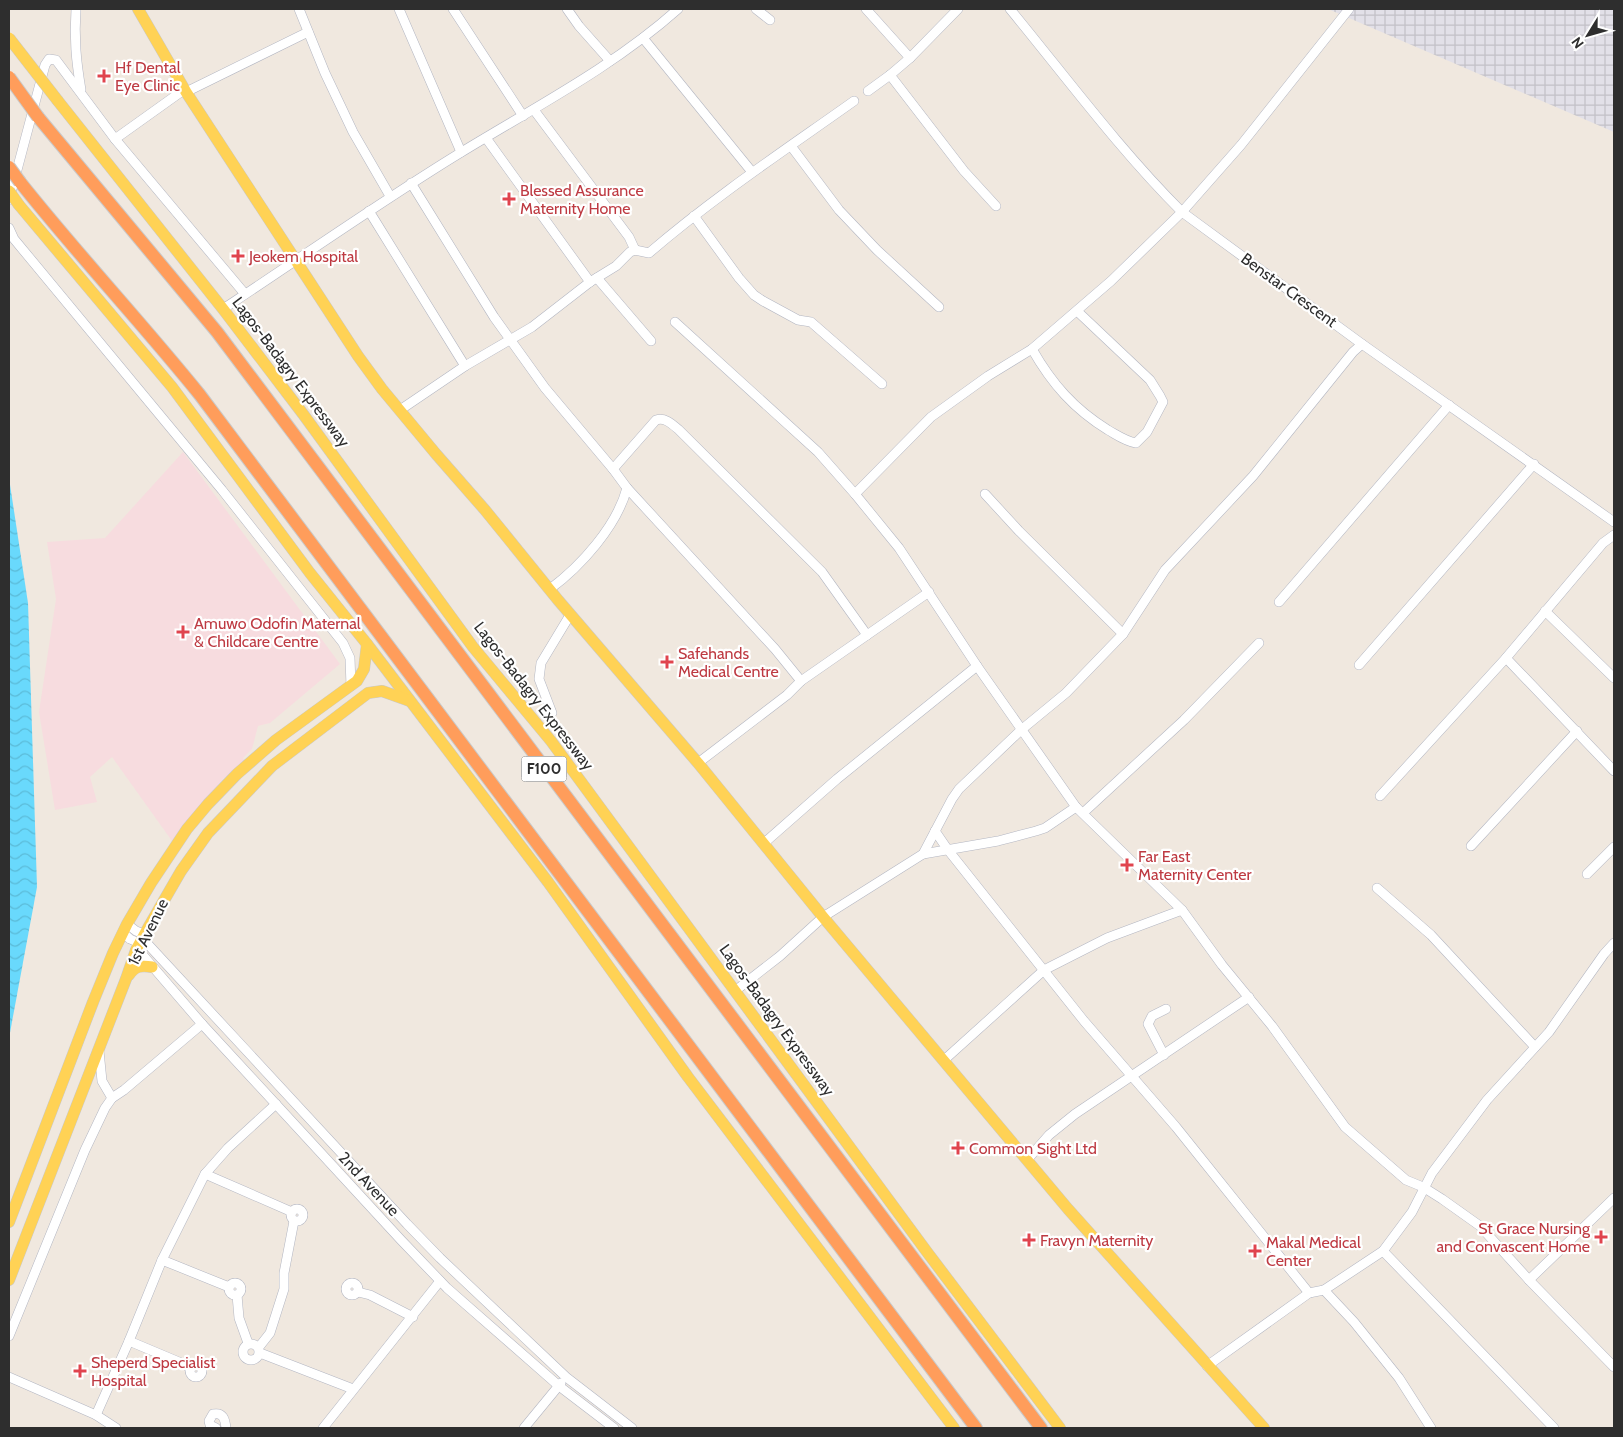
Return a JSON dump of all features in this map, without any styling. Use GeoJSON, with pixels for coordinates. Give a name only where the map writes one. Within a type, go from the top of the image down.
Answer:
{"type":"FeatureCollection","features":[{"type":"Feature","properties":{"kind":"highway","name":"Lagos-Badagry Expressway"},"geometry":{"type":"LineString","coordinates":[[9,77],[38,118],[80,170],[217,332],[1041,1428]]}},
{"type":"Feature","properties":{"kind":"highway"},"geometry":{"type":"LineString","coordinates":[[9,167],[57,227],[147,330],[200,395],[976,1428]]}},
{"type":"Feature","properties":{"kind":"main road"},"geometry":{"type":"LineString","coordinates":[[138,9],[186,91],[358,356],[382,389],[570,615],[698,763],[823,917],[1068,1209],[1264,1428]]}},
{"type":"Feature","properties":{"kind":"main road","name":"Lagos-Badagry Expressway"},"geometry":{"type":"LineString","coordinates":[[9,38],[304,414],[474,647],[551,741],[926,1252],[1060,1428]]}},
{"type":"Feature","properties":{"kind":"main road"},"geometry":{"type":"LineString","coordinates":[[9,190],[14,203],[172,387],[310,573],[367,644],[542,875],[694,1084],[954,1428]]}},
{"type":"Feature","properties":{"kind":"main road","name":"1st Avenue"},"geometry":{"type":"LineString","coordinates":[[9,1222],[93,1002],[125,928],[151,883],[188,829],[208,804],[237,774],[263,750],[351,686],[364,669],[367,644]]}},
{"type":"Feature","properties":{"kind":"main road","name":"1st Avenue"},"geometry":{"type":"LineString","coordinates":[[9,1280],[142,938],[181,870],[198,846],[236,802],[272,766],[368,693],[382,691],[411,702]]}},
{"type":"Feature","properties":{"kind":"main road"},"geometry":{"type":"LineString","coordinates":[[126,979],[133,969],[144,965],[152,966]]}},
{"type":"Feature","properties":{"kind":"street"},"geometry":{"type":"LineString","coordinates":[[76,9],[74,36],[76,64],[82,92]]}},
{"type":"Feature","properties":{"kind":"street"},"geometry":{"type":"LineString","coordinates":[[299,9],[325,73],[353,132],[390,196]]}},
{"type":"Feature","properties":{"kind":"street"},"geometry":{"type":"LineString","coordinates":[[399,9],[461,152]]}},
{"type":"Feature","properties":{"kind":"street"},"geometry":{"type":"LineString","coordinates":[[453,9],[523,116]]}},
{"type":"Feature","properties":{"kind":"street"},"geometry":{"type":"LineString","coordinates":[[567,9],[579,26],[610,61]]}},
{"type":"Feature","properties":{"kind":"street"},"geometry":{"type":"LineString","coordinates":[[223,309],[390,196],[534,110],[610,61],[643,38],[678,9]]}},
{"type":"Feature","properties":{"kind":"street"},"geometry":{"type":"LineString","coordinates":[[756,9],[770,20]]}},
{"type":"Feature","properties":{"kind":"street"},"geometry":{"type":"LineString","coordinates":[[866,9],[910,58]]}},
{"type":"Feature","properties":{"kind":"street"},"geometry":{"type":"LineString","coordinates":[[868,91],[910,58],[958,9]]}},
{"type":"Feature","properties":{"kind":"street","name":"Benstar Crescent"},"geometry":{"type":"LineString","coordinates":[[1010,9],[1163,194],[1182,212],[1362,344],[1614,522]]}},
{"type":"Feature","properties":{"kind":"street"},"geometry":{"type":"LineString","coordinates":[[855,494],[931,417],[988,376],[1032,349],[1111,282],[1182,212],[1241,145],[1349,9]]}},
{"type":"Feature","properties":{"kind":"street"},"geometry":{"type":"LineString","coordinates":[[115,139],[186,91],[308,32]]}},
{"type":"Feature","properties":{"kind":"street"},"geometry":{"type":"LineString","coordinates":[[643,38],[752,172]]}},
{"type":"Feature","properties":{"kind":"street"},"geometry":{"type":"LineString","coordinates":[[14,203],[46,61],[56,60],[82,92],[115,139],[244,294]]}},
{"type":"Feature","properties":{"kind":"street"},"geometry":{"type":"LineString","coordinates":[[890,75],[969,178],[996,206]]}},
{"type":"Feature","properties":{"kind":"street"},"geometry":{"type":"LineString","coordinates":[[400,410],[465,366],[532,327],[594,280],[616,266],[630,252],[636,250],[649,253],[752,172],[792,146],[854,101]]}},
{"type":"Feature","properties":{"kind":"street"},"geometry":{"type":"LineString","coordinates":[[534,110],[629,237],[636,250]]}},
{"type":"Feature","properties":{"kind":"street"},"geometry":{"type":"LineString","coordinates":[[486,138],[594,280],[651,341]]}},
{"type":"Feature","properties":{"kind":"street"},"geometry":{"type":"LineString","coordinates":[[792,146],[839,210],[877,250],[939,307]]}},
{"type":"Feature","properties":{"kind":"street"},"geometry":{"type":"LineString","coordinates":[[412,183],[494,316],[545,388],[627,488],[775,649],[801,681]]}},
{"type":"Feature","properties":{"kind":"street"},"geometry":{"type":"LineString","coordinates":[[369,211],[465,366]]}},
{"type":"Feature","properties":{"kind":"street"},"geometry":{"type":"LineString","coordinates":[[694,216],[739,278],[754,295],[798,320],[811,322],[882,384]]}},
{"type":"Feature","properties":{"kind":"street"},"geometry":{"type":"LineString","coordinates":[[9,228],[14,239],[222,490],[343,643],[350,658],[351,686]]}},
{"type":"Feature","properties":{"kind":"street"},"geometry":{"type":"LineString","coordinates":[[1032,349],[1042,367],[1058,387],[1084,414],[1128,442],[1136,443],[1147,432],[1162,402],[1160,396],[1150,380],[1077,311]]}},
{"type":"Feature","properties":{"kind":"street"},"geometry":{"type":"LineString","coordinates":[[675,322],[818,452],[855,494],[899,548],[1021,730],[1080,810],[1182,910],[1222,965],[1272,1026],[1345,1127],[1406,1180],[1442,1199],[1480,1226],[1529,1280],[1614,1367]]}},
{"type":"Feature","properties":{"kind":"street"},"geometry":{"type":"LineString","coordinates":[[923,854],[952,799],[960,789],[1021,730],[1066,693],[1123,634],[1165,570],[1252,476],[1362,344]]}},
{"type":"Feature","properties":{"kind":"street"},"geometry":{"type":"LineString","coordinates":[[1279,602],[1449,405]]}},
{"type":"Feature","properties":{"kind":"street"},"geometry":{"type":"LineString","coordinates":[[613,469],[656,420],[661,418],[666,420],[704,454],[822,572],[867,636]]}},
{"type":"Feature","properties":{"kind":"street"},"geometry":{"type":"LineString","coordinates":[[1360,665],[1534,464]]}},
{"type":"Feature","properties":{"kind":"street"},"geometry":{"type":"LineString","coordinates":[[550,589],[575,569],[600,538],[624,500],[627,488]]}},
{"type":"Feature","properties":{"kind":"street"},"geometry":{"type":"LineString","coordinates":[[985,494],[1019,531],[1123,634]]}},
{"type":"Feature","properties":{"kind":"street"},"geometry":{"type":"LineString","coordinates":[[1380,796],[1506,658],[1603,543],[1614,535]]}},
{"type":"Feature","properties":{"kind":"street"},"geometry":{"type":"LineString","coordinates":[[698,763],[787,696],[801,681],[929,592]]}},
{"type":"Feature","properties":{"kind":"street"},"geometry":{"type":"LineString","coordinates":[[1545,611],[1614,678]]}},
{"type":"Feature","properties":{"kind":"street"},"geometry":{"type":"LineString","coordinates":[[552,714],[539,679],[541,663],[570,615]]}},
{"type":"Feature","properties":{"kind":"street"},"geometry":{"type":"LineString","coordinates":[[735,991],[780,956],[823,917],[923,854],[1015,837],[1045,828],[1080,810],[1184,720],[1259,643]]}},
{"type":"Feature","properties":{"kind":"street"},"geometry":{"type":"LineString","coordinates":[[1506,658],[1614,771]]}},
{"type":"Feature","properties":{"kind":"street"},"geometry":{"type":"LineString","coordinates":[[763,844],[837,779],[977,666]]}},
{"type":"Feature","properties":{"kind":"street"},"geometry":{"type":"LineString","coordinates":[[1471,846],[1577,732]]}},
{"type":"Feature","properties":{"kind":"street"},"geometry":{"type":"LineString","coordinates":[[935,831],[1084,1021],[1176,1127],[1309,1292]]}},
{"type":"Feature","properties":{"kind":"street"},"geometry":{"type":"LineString","coordinates":[[1587,874],[1614,847]]}},
{"type":"Feature","properties":{"kind":"street"},"geometry":{"type":"LineString","coordinates":[[1377,888],[1431,934],[1535,1047]]}},
{"type":"Feature","properties":{"kind":"street"},"geometry":{"type":"LineString","coordinates":[[943,1060],[1044,970],[1107,938],[1182,910]]}},
{"type":"Feature","properties":{"kind":"street","name":"2nd Avenue"},"geometry":{"type":"LineString","coordinates":[[125,928],[130,939],[142,938]]}},
{"type":"Feature","properties":{"kind":"street","name":"2nd Avenue"},"geometry":{"type":"LineString","coordinates":[[142,938],[141,953],[202,1024],[440,1281],[559,1386],[614,1428]]}},
{"type":"Feature","properties":{"kind":"street","name":"2nd Avenue"},"geometry":{"type":"LineString","coordinates":[[142,938],[440,1258],[566,1377],[632,1428]]}},
{"type":"Feature","properties":{"kind":"street"},"geometry":{"type":"LineString","coordinates":[[1207,1366],[1309,1292],[1324,1290],[1383,1251],[1412,1212],[1432,1173],[1487,1100],[1549,1032],[1614,943]]}},
{"type":"Feature","properties":{"kind":"street"},"geometry":{"type":"LineString","coordinates":[[1027,1160],[1049,1135],[1075,1114],[1249,997]]}},
{"type":"Feature","properties":{"kind":"street"},"geometry":{"type":"LineString","coordinates":[[1164,1055],[1148,1024],[1152,1016],[1166,1009]]}},
{"type":"Feature","properties":{"kind":"street"},"geometry":{"type":"LineString","coordinates":[[9,1336],[85,1150],[105,1108],[112,1098],[202,1024]]}},
{"type":"Feature","properties":{"kind":"street"},"geometry":{"type":"LineString","coordinates":[[99,1046],[102,1081],[112,1098]]}},
{"type":"Feature","properties":{"kind":"street"},"geometry":{"type":"LineString","coordinates":[[96,1415],[162,1260],[205,1174],[228,1148],[276,1104]]}},
{"type":"Feature","properties":{"kind":"street"},"geometry":{"type":"LineString","coordinates":[[205,1174],[293,1216],[284,1273],[284,1289],[270,1333],[259,1350],[258,1358],[252,1360],[246,1358],[243,1353],[244,1347],[248,1343],[254,1343],[259,1350],[353,1389]]}},
{"type":"Feature","properties":{"kind":"street"},"geometry":{"type":"LineString","coordinates":[[1529,1280],[1614,1198]]}},
{"type":"Feature","properties":{"kind":"street"},"geometry":{"type":"LineString","coordinates":[[1383,1251],[1554,1428]]}},
{"type":"Feature","properties":{"kind":"street"},"geometry":{"type":"LineString","coordinates":[[162,1260],[229,1287],[232,1295],[237,1296],[238,1318],[248,1343]]}},
{"type":"Feature","properties":{"kind":"street"},"geometry":{"type":"LineString","coordinates":[[323,1428],[440,1281]]}},
{"type":"Feature","properties":{"kind":"street"},"geometry":{"type":"LineString","coordinates":[[1324,1290],[1354,1322],[1399,1378],[1431,1428]]}},
{"type":"Feature","properties":{"kind":"street"},"geometry":{"type":"LineString","coordinates":[[358,1292],[370,1295],[413,1317]]}},
{"type":"Feature","properties":{"kind":"street"},"geometry":{"type":"LineString","coordinates":[[129,1341],[191,1368]]}},
{"type":"Feature","properties":{"kind":"street"},"geometry":{"type":"LineString","coordinates":[[9,1377],[96,1415],[116,1428]]}},
{"type":"Feature","properties":{"kind":"street"},"geometry":{"type":"LineString","coordinates":[[524,1428],[566,1377]]}},
{"type":"Feature","properties":{"kind":"street"},"geometry":{"type":"LineString","coordinates":[[216,1428],[210,1425],[209,1421],[213,1414],[218,1413],[222,1414],[226,1428]]}},
{"type":"Feature","properties":{"kind":"shaded area"},"geometry":{"type":"Polygon","coordinates":[[[1328,9],[1614,9],[1614,132],[1328,9]]]}},
{"type":"Feature","properties":{"kind":"shaded area","name":"Amuwo Odofin Maternal & Childcare Centre"},"geometry":{"type":"Polygon","coordinates":[[[183,452],[340,664],[270,723],[258,726],[252,749],[243,758],[246,762],[223,779],[172,841],[112,757],[90,777],[97,802],[55,810],[39,712],[56,599],[47,542],[105,538],[183,452]]]}},
{"type":"Feature","properties":{"kind":"water"},"geometry":{"type":"Polygon","coordinates":[[[9,478],[28,603],[37,887],[9,1038],[9,478]]]}},
{"type":"Feature","properties":{"kind":"place","name":"Hf Dental Eye Clinic"},"geometry":{"type":"Point","coordinates":[104,76]}},
{"type":"Feature","properties":{"kind":"place","name":"Blessed Assurance Maternity Home"},"geometry":{"type":"Point","coordinates":[509,199]}},
{"type":"Feature","properties":{"kind":"place","name":"Jeokem Hospital"},"geometry":{"type":"Point","coordinates":[238,256]}},
{"type":"Feature","properties":{"kind":"place","name":"Amuwo Odofin Maternal & Childcare Centre"},"geometry":{"type":"Point","coordinates":[183,632]}},
{"type":"Feature","properties":{"kind":"place","name":"Safehands Medical Centre"},"geometry":{"type":"Point","coordinates":[667,662]}},
{"type":"Feature","properties":{"kind":"place","name":"Far East Maternity Center"},"geometry":{"type":"Point","coordinates":[1127,865]}},
{"type":"Feature","properties":{"kind":"place","name":"Common Sight Ltd"},"geometry":{"type":"Point","coordinates":[958,1148]}},
{"type":"Feature","properties":{"kind":"place","name":"St Grace Nursing and Convascent Home"},"geometry":{"type":"Point","coordinates":[1601,1237]}},
{"type":"Feature","properties":{"kind":"place","name":"Fravyn Maternity"},"geometry":{"type":"Point","coordinates":[1029,1240]}},
{"type":"Feature","properties":{"kind":"place","name":"Makal Medical Center"},"geometry":{"type":"Point","coordinates":[1255,1251]}},
{"type":"Feature","properties":{"kind":"place","name":"Sheperd Specialist Hospital"},"geometry":{"type":"Point","coordinates":[80,1371]}}]}
